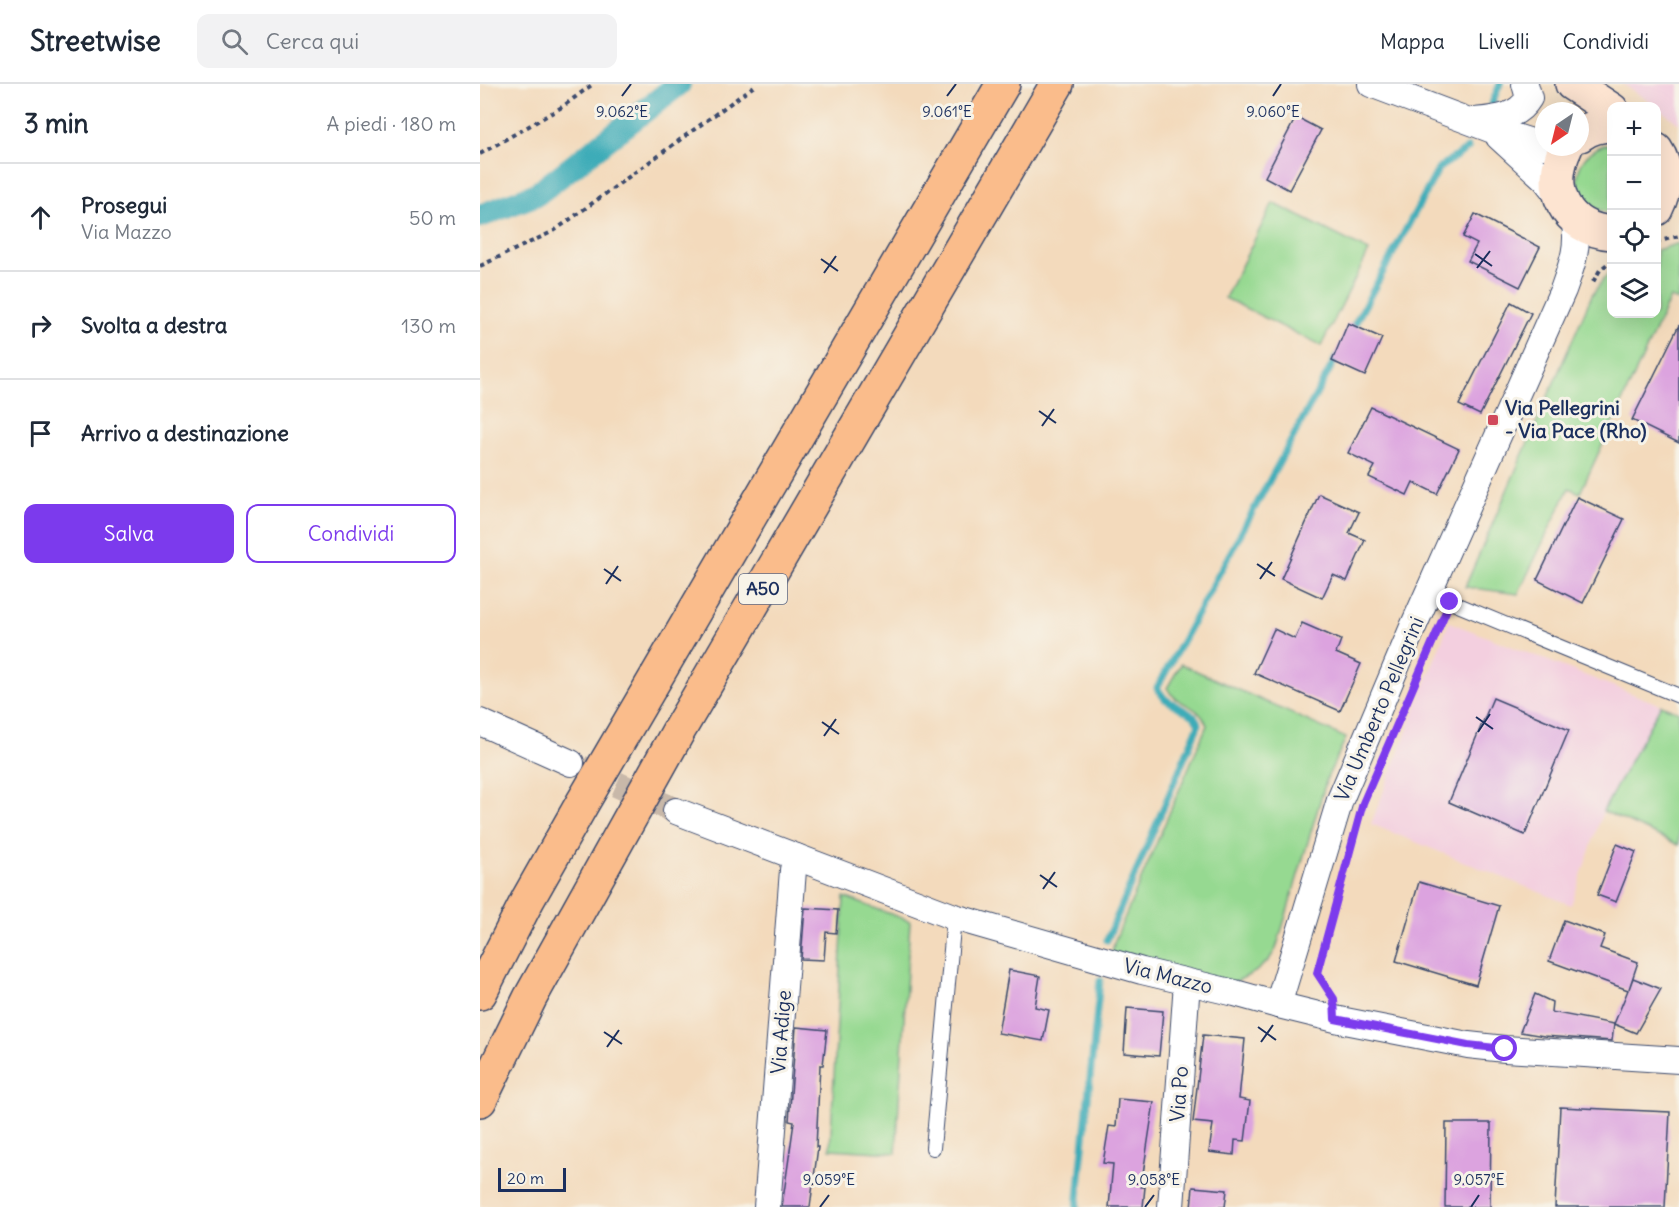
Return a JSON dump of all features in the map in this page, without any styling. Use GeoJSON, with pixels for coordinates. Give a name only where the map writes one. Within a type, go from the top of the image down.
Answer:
{"type":"FeatureCollection","features":[{"type":"Feature","properties":{"kind":"highway","name":"A50"},"geometry":{"type":"LineString","coordinates":[[480,993],[528,899],[583,802],[1003,84]]}},
{"type":"Feature","properties":{"kind":"highway","name":"A50"},"geometry":{"type":"LineString","coordinates":[[480,1100],[530,998],[679,730],[1057,84]]}},
{"type":"Feature","properties":{"kind":"street"},"geometry":{"type":"LineString","coordinates":[[1371,84],[1535,143]]}},
{"type":"Feature","properties":{"kind":"street"},"geometry":{"type":"LineString","coordinates":[[1480,125],[1519,111],[1529,98],[1525,84]]}},
{"type":"Feature","properties":{"kind":"street"},"geometry":{"type":"LineString","coordinates":[[1552,84],[1565,102]]}},
{"type":"Feature","properties":{"kind":"street"},"geometry":{"type":"LineString","coordinates":[[1572,84],[1607,107]]}},
{"type":"Feature","properties":{"kind":"street"},"geometry":{"type":"LineString","coordinates":[[1480,125],[1534,168],[1585,227],[1597,231],[1607,239]]}},
{"type":"Feature","properties":{"kind":"street"},"geometry":{"type":"LineString","coordinates":[[1589,131],[1607,125]]}},
{"type":"Feature","properties":{"kind":"street"},"geometry":{"type":"LineString","coordinates":[[1562,156],[1557,181],[1577,233],[1577,245],[1563,290]]}},
{"type":"Feature","properties":{"kind":"street"},"geometry":{"type":"LineString","coordinates":[[1661,199],[1664,194],[1666,162]]}},
{"type":"Feature","properties":{"kind":"street"},"geometry":{"type":"LineString","coordinates":[[1661,216],[1679,211]]}},
{"type":"Feature","properties":{"kind":"street"},"geometry":{"type":"LineString","coordinates":[[1563,290],[1579,267],[1607,245]]}},
{"type":"Feature","properties":{"kind":"street","name":"Via Umberto Pellegrini"},"geometry":{"type":"LineString","coordinates":[[1278,1005],[1299,940],[1332,819],[1563,290]]}},
{"type":"Feature","properties":{"kind":"street"},"geometry":{"type":"LineString","coordinates":[[480,722],[571,763]]}},
{"type":"Feature","properties":{"kind":"street","name":"Via Mazzo"},"geometry":{"type":"LineString","coordinates":[[676,811],[954,917],[1142,971],[1278,1005],[1335,1019],[1458,1043],[1505,1049],[1679,1060]]}},
{"type":"Feature","properties":{"kind":"street","name":"Via Adige"},"geometry":{"type":"LineString","coordinates":[[767,1207],[793,870],[796,857]]}},
{"type":"Feature","properties":{"kind":"street","name":"Via Po"},"geometry":{"type":"LineString","coordinates":[[1171,1207],[1188,982]]}},
{"type":"Feature","properties":{"kind":"lane"},"geometry":{"type":"LineString","coordinates":[[1429,593],[1679,696]]}},
{"type":"Feature","properties":{"kind":"lane"},"geometry":{"type":"LineString","coordinates":[[933,1148],[954,917]]}},
{"type":"Feature","properties":{"kind":"path"},"geometry":{"type":"LineString","coordinates":[[480,154],[562,107],[593,84]]}},
{"type":"Feature","properties":{"kind":"path"},"geometry":{"type":"LineString","coordinates":[[480,266],[554,231],[758,84]]}},
{"type":"Feature","properties":{"kind":"path"},"geometry":{"type":"LineString","coordinates":[[1661,241],[1679,236]]}},
{"type":"Feature","properties":{"kind":"path"},"geometry":{"type":"LineString","coordinates":[[1589,289],[1607,252]]}},
{"type":"Feature","properties":{"kind":"path"},"geometry":{"type":"LineString","coordinates":[[1335,1019],[1334,999],[1317,973],[1336,905]]}},
{"type":"Feature","properties":{"kind":"shaded area"},"geometry":{"type":"Polygon","coordinates":[[[1623,84],[1679,84],[1679,124],[1661,110],[1661,102],[1650,102],[1623,84]]]}},
{"type":"Feature","properties":{"kind":"shaded area"},"geometry":{"type":"Polygon","coordinates":[[[1449,622],[1661,705],[1603,811],[1571,905],[1371,824],[1449,622]]]}},
{"type":"Feature","properties":{"kind":"green space"},"geometry":{"type":"Polygon","coordinates":[[[1607,145],[1607,211],[1598,210],[1587,204],[1578,184],[1578,173],[1591,152],[1607,145]]]}},
{"type":"Feature","properties":{"kind":"green space"},"geometry":{"type":"Polygon","coordinates":[[[1273,203],[1369,251],[1321,346],[1225,298],[1273,203]]]}},
{"type":"Feature","properties":{"kind":"green space"},"geometry":{"type":"Polygon","coordinates":[[[1679,243],[1679,301],[1670,298],[1661,318],[1661,264],[1661,249],[1679,243]]]}},
{"type":"Feature","properties":{"kind":"green space"},"geometry":{"type":"Polygon","coordinates":[[[1607,274],[1607,318],[1661,318],[1580,493],[1569,488],[1518,594],[1465,587],[1592,295],[1607,274]]]}},
{"type":"Feature","properties":{"kind":"green space"},"geometry":{"type":"Polygon","coordinates":[[[1181,664],[1346,738],[1327,778],[1276,949],[1269,960],[1255,972],[1231,984],[1111,955],[1115,940],[1207,725],[1198,712],[1176,698],[1167,688],[1181,664]]]}},
{"type":"Feature","properties":{"kind":"green space"},"geometry":{"type":"Polygon","coordinates":[[[1661,705],[1679,712],[1679,845],[1603,811],[1661,705]]]}},
{"type":"Feature","properties":{"kind":"green space"},"geometry":{"type":"Polygon","coordinates":[[[844,897],[910,921],[896,1153],[830,1149],[844,897]]]}},
{"type":"Feature","properties":{"kind":"building"},"geometry":{"type":"Polygon","coordinates":[[[1296,117],[1321,130],[1289,190],[1265,177],[1296,117]]]}},
{"type":"Feature","properties":{"kind":"building"},"geometry":{"type":"Polygon","coordinates":[[[1475,214],[1540,247],[1520,287],[1468,261],[1477,244],[1463,237],[1475,214]]]}},
{"type":"Feature","properties":{"kind":"building"},"geometry":{"type":"Polygon","coordinates":[[[1511,302],[1531,313],[1480,415],[1459,405],[1511,302]]]}},
{"type":"Feature","properties":{"kind":"building"},"geometry":{"type":"Polygon","coordinates":[[[1348,323],[1382,338],[1365,376],[1332,361],[1348,323]]]}},
{"type":"Feature","properties":{"kind":"building"},"geometry":{"type":"Polygon","coordinates":[[[1679,325],[1679,443],[1632,420],[1679,325]]]}},
{"type":"Feature","properties":{"kind":"building"},"geometry":{"type":"Polygon","coordinates":[[[1371,407],[1459,449],[1437,494],[1413,482],[1407,495],[1369,477],[1375,466],[1348,453],[1371,407]]]}},
{"type":"Feature","properties":{"kind":"building"},"geometry":{"type":"Polygon","coordinates":[[[1319,494],[1359,512],[1349,533],[1365,540],[1347,581],[1333,575],[1322,598],[1281,579],[1319,494]]]}},
{"type":"Feature","properties":{"kind":"building"},"geometry":{"type":"Polygon","coordinates":[[[1577,497],[1624,519],[1583,603],[1537,580],[1577,497]]]}},
{"type":"Feature","properties":{"kind":"building"},"geometry":{"type":"Polygon","coordinates":[[[1302,623],[1341,640],[1336,653],[1361,664],[1340,711],[1254,673],[1274,629],[1295,639],[1302,623]]]}},
{"type":"Feature","properties":{"kind":"building"},"geometry":{"type":"Polygon","coordinates":[[[1493,698],[1569,730],[1525,835],[1449,802],[1493,698]]]}},
{"type":"Feature","properties":{"kind":"building"},"geometry":{"type":"Polygon","coordinates":[[[1617,844],[1636,852],[1616,902],[1597,895],[1617,844]]]}},
{"type":"Feature","properties":{"kind":"building"},"geometry":{"type":"Polygon","coordinates":[[[1419,882],[1499,906],[1476,985],[1396,961],[1419,882]]]}},
{"type":"Feature","properties":{"kind":"building"},"geometry":{"type":"Polygon","coordinates":[[[805,908],[838,910],[836,933],[826,932],[824,960],[801,959],[805,908]]]}},
{"type":"Feature","properties":{"kind":"building"},"geometry":{"type":"Polygon","coordinates":[[[1564,920],[1605,935],[1600,948],[1638,962],[1629,989],[1633,978],[1661,989],[1636,1033],[1614,1024],[1628,990],[1549,961],[1564,920]]]}},
{"type":"Feature","properties":{"kind":"building"},"geometry":{"type":"Polygon","coordinates":[[[1009,970],[1040,976],[1035,1007],[1049,1010],[1043,1041],[998,1033],[1009,970]]]}},
{"type":"Feature","properties":{"kind":"building"},"geometry":{"type":"Polygon","coordinates":[[[1535,994],[1552,1002],[1551,1012],[1614,1024],[1612,1041],[1520,1032],[1535,994]]]}},
{"type":"Feature","properties":{"kind":"building"},"geometry":{"type":"Polygon","coordinates":[[[1127,1008],[1163,1011],[1159,1056],[1124,1053],[1127,1008]]]}},
{"type":"Feature","properties":{"kind":"building"},"geometry":{"type":"Polygon","coordinates":[[[796,1027],[827,1030],[823,1065],[820,1065],[816,1147],[818,1147],[810,1207],[782,1207],[794,1122],[789,1121],[796,1027]]]}},
{"type":"Feature","properties":{"kind":"building"},"geometry":{"type":"Polygon","coordinates":[[[1203,1035],[1245,1039],[1239,1099],[1250,1101],[1245,1141],[1235,1140],[1234,1155],[1209,1152],[1213,1124],[1193,1122],[1203,1035]]]}},
{"type":"Feature","properties":{"kind":"building"},"geometry":{"type":"Polygon","coordinates":[[[1118,1099],[1154,1102],[1141,1187],[1145,1187],[1143,1207],[1109,1207],[1113,1164],[1103,1163],[1109,1126],[1116,1127],[1118,1099]]]}},
{"type":"Feature","properties":{"kind":"building"},"geometry":{"type":"Polygon","coordinates":[[[1560,1107],[1670,1112],[1665,1207],[1555,1207],[1560,1107]]]}},
{"type":"Feature","properties":{"kind":"building"},"geometry":{"type":"Polygon","coordinates":[[[1446,1123],[1491,1123],[1490,1207],[1445,1207],[1446,1123]]]}},
{"type":"Feature","properties":{"kind":"building"},"geometry":{"type":"Polygon","coordinates":[[[1193,1187],[1227,1190],[1225,1207],[1191,1207],[1193,1187]]]}},
{"type":"Feature","properties":{"kind":"waterway"},"geometry":{"type":"LineString","coordinates":[[480,216],[537,194],[679,84]]}},
{"type":"Feature","properties":{"kind":"waterway"},"geometry":{"type":"LineString","coordinates":[[1492,103],[1500,84]]}},
{"type":"Feature","properties":{"kind":"waterway"},"geometry":{"type":"LineString","coordinates":[[1350,333],[1439,168],[1468,148]]}},
{"type":"Feature","properties":{"kind":"waterway"},"geometry":{"type":"LineString","coordinates":[[1107,940],[1199,724],[1194,716],[1165,699],[1157,688],[1337,356]]}},
{"type":"Feature","properties":{"kind":"waterway"},"geometry":{"type":"LineString","coordinates":[[1077,1207],[1100,980]]}},
{"type":"Feature","properties":{"kind":"tunnel"},"geometry":{"type":"LineString","coordinates":[[581,768],[676,811]]}},
{"type":"Feature","properties":{"kind":"place","name":"Via Pellegrini - Via Pace (Rho)"},"geometry":{"type":"Point","coordinates":[1493,420]}},
{"type":"Feature","properties":{"kind":"route"},"geometry":{"type":"LineString","coordinates":[[1450,602],[1363,803],[1317,973],[1334,999],[1335,1019],[1468,1045],[1505,1049]]}}]}
